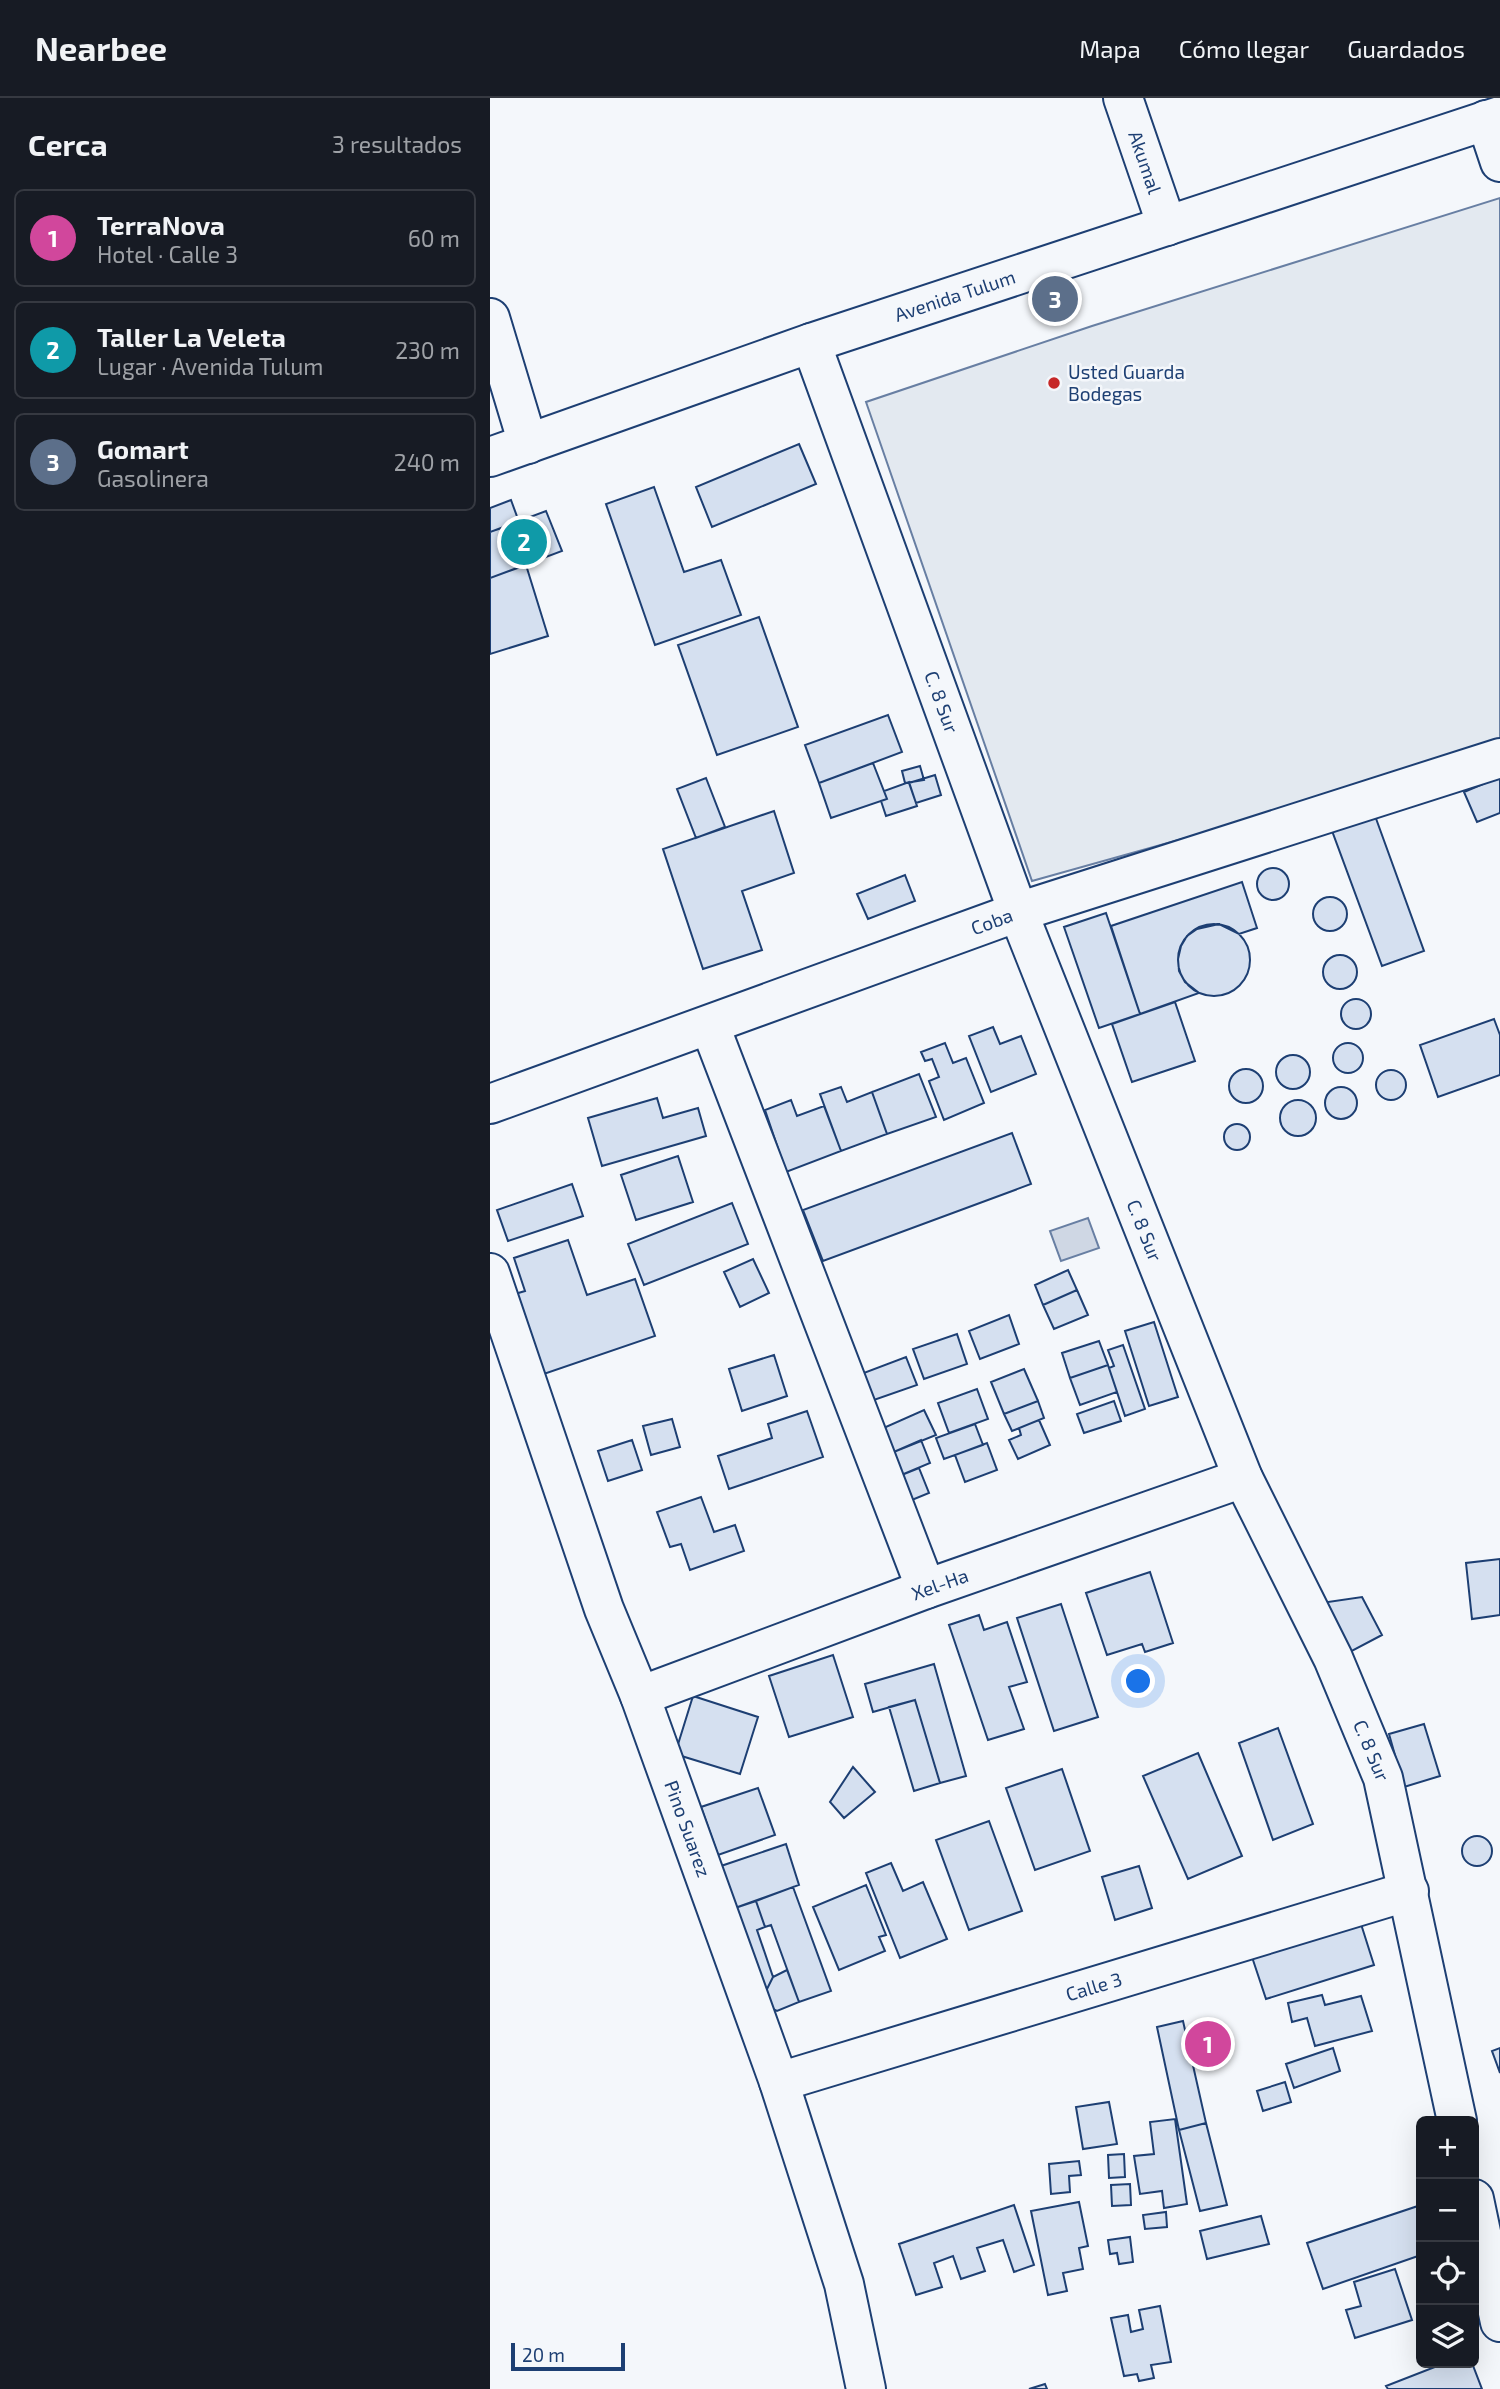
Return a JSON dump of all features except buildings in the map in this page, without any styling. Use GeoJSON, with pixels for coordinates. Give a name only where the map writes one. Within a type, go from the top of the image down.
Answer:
{"type":"FeatureCollection","features":[{"type":"Feature","properties":{"kind":"main road","name":"Akumal"},"geometry":{"type":"LineString","coordinates":[[1123,98],[1167,226]]}},
{"type":"Feature","properties":{"kind":"main road","name":"Avenida Tulum"},"geometry":{"type":"LineString","coordinates":[[490,457],[811,343],[1493,118]]}},
{"type":"Feature","properties":{"kind":"main road"},"geometry":{"type":"LineString","coordinates":[[1493,118],[1500,162]]}},
{"type":"Feature","properties":{"kind":"main road"},"geometry":{"type":"LineString","coordinates":[[490,318],[528,444]]}},
{"type":"Feature","properties":{"kind":"main road","name":"C. 8 Sur"},"geometry":{"type":"LineString","coordinates":[[811,343],[1018,912],[1243,1478],[1333,1658],[1384,1778],[1456,2116]]}},
{"type":"Feature","properties":{"kind":"main road","name":"Coba"},"geometry":{"type":"LineString","coordinates":[[490,1104],[1018,912],[1500,758]]}},
{"type":"Feature","properties":{"kind":"main road"},"geometry":{"type":"LineString","coordinates":[[710,1026],[926,1589]]}},
{"type":"Feature","properties":{"kind":"main road","name":"Pino Suarez"},"geometry":{"type":"LineString","coordinates":[[490,1273],[604,1609],[640,1696],[779,2082],[844,2284],[866,2389]]}},
{"type":"Feature","properties":{"kind":"main road","name":"Xel-Ha"},"geometry":{"type":"LineString","coordinates":[[640,1696],[926,1589],[1243,1478]]}},
{"type":"Feature","properties":{"kind":"main road","name":"Calle 3"},"geometry":{"type":"LineString","coordinates":[[779,2082],[1409,1891]]}},
{"type":"Feature","properties":{"kind":"main road"},"geometry":{"type":"LineString","coordinates":[[1479,2223],[1500,2322]]}},
{"type":"Feature","properties":{"kind":"shaded area"},"geometry":{"type":"Polygon","coordinates":[[[1500,198],[1500,750],[1032,881],[866,402],[1092,326],[1500,198]]]}},
{"type":"Feature","properties":{"kind":"shaded area"},"geometry":{"type":"Polygon","coordinates":[[[1088,1218],[1099,1248],[1061,1261],[1050,1231],[1088,1218]]]}},
{"type":"Feature","properties":{"kind":"place","name":"Gomart"},"geometry":{"type":"Point","coordinates":[1055,299]}},
{"type":"Feature","properties":{"kind":"place","name":"Usted Guarda Bodegas"},"geometry":{"type":"Point","coordinates":[1054,383]}},
{"type":"Feature","properties":{"kind":"place","name":"Taller La Veleta"},"geometry":{"type":"Point","coordinates":[524,542]}},
{"type":"Feature","properties":{"kind":"place","name":"TerraNova"},"geometry":{"type":"Point","coordinates":[1208,2044]}}]}
